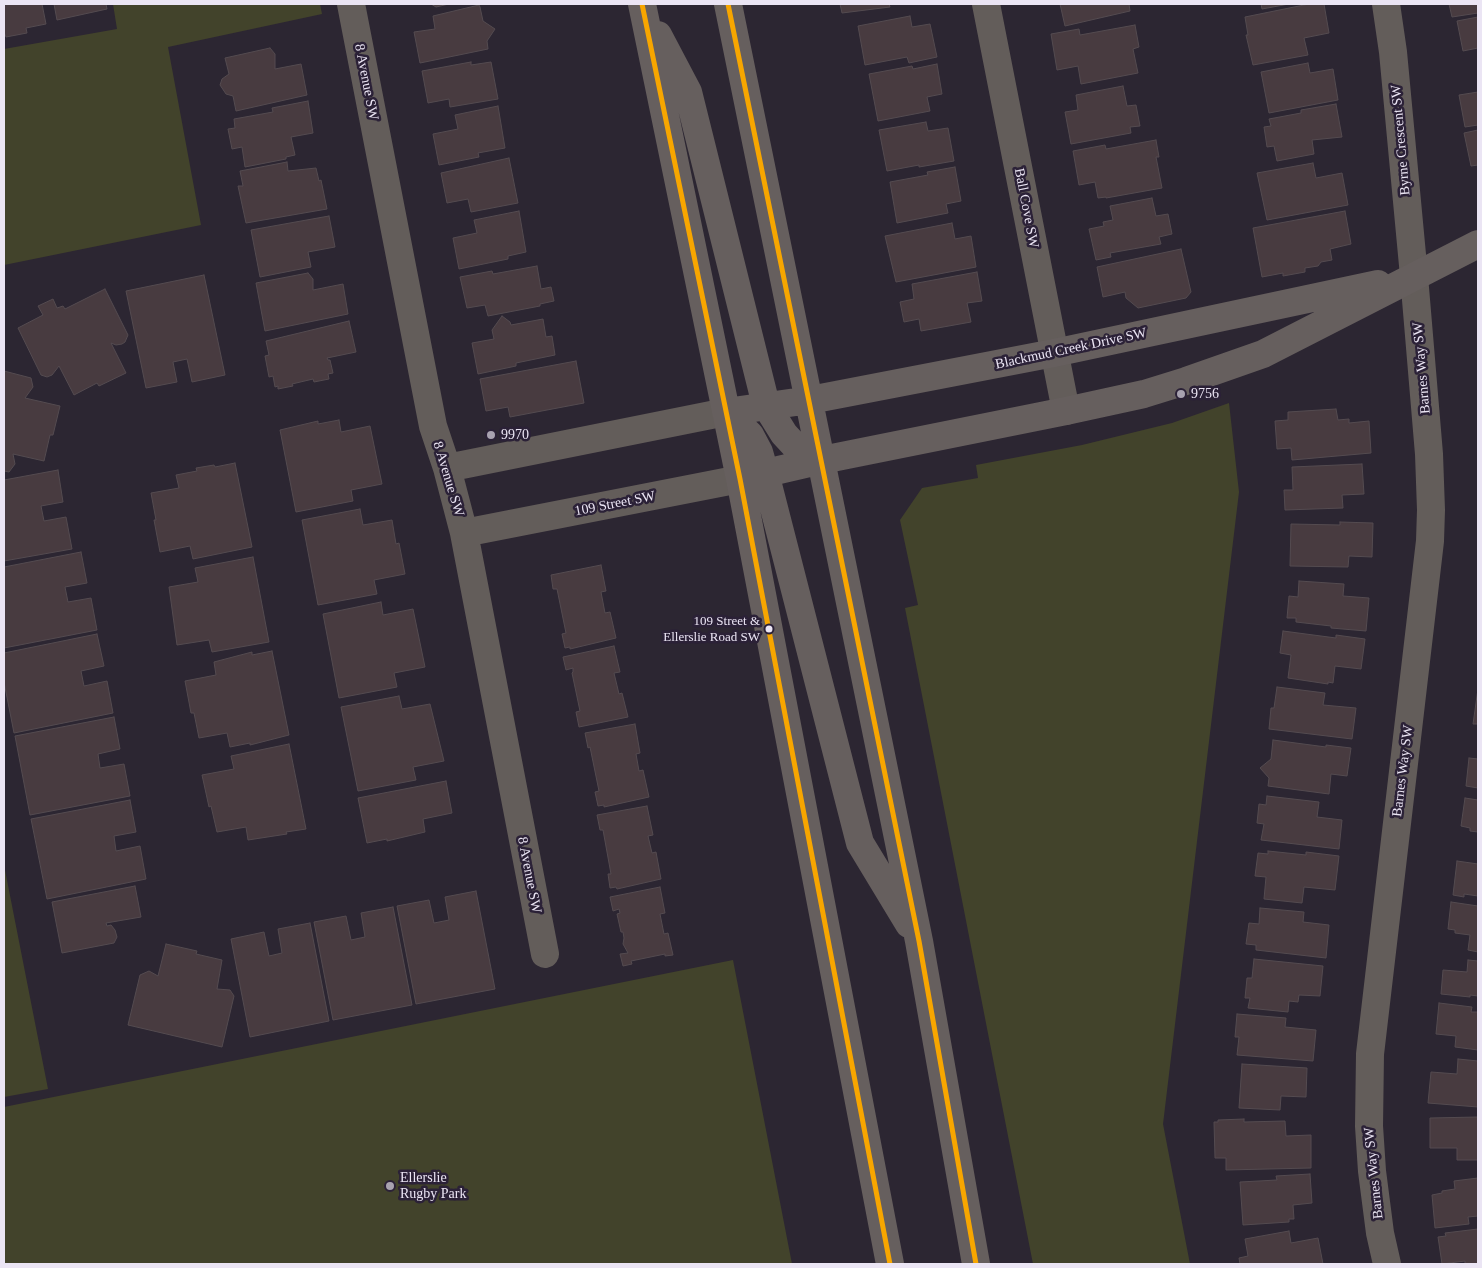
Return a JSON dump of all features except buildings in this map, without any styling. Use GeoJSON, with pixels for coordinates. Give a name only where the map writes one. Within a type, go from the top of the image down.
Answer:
{"type":"FeatureCollection","features":[{"type":"Feature","properties":{"kind":"main road"},"geometry":{"type":"LineString","coordinates":[[728,4],[919,941],[976,1264]]}},
{"type":"Feature","properties":{"kind":"main road"},"geometry":{"type":"LineString","coordinates":[[643,6],[688,92],[766,405],[784,434],[796,447],[822,460]]}},
{"type":"Feature","properties":{"kind":"main road"},"geometry":{"type":"LineString","coordinates":[[643,6],[726,412],[750,435],[759,452],[753,476],[890,1264]]}},
{"type":"Feature","properties":{"kind":"main road","name":"Blackmud Creek Drive SW"},"geometry":{"type":"LineString","coordinates":[[753,476],[822,460],[1066,412],[1144,394],[1263,354],[1478,244]]}},
{"type":"Feature","properties":{"kind":"main road","name":"Blackmud Creek Drive SW"},"geometry":{"type":"LineString","coordinates":[[726,412],[810,400],[1054,353],[1414,276]]}},
{"type":"Feature","properties":{"kind":"main road"},"geometry":{"type":"LineString","coordinates":[[753,476],[860,843],[919,941]]}},
{"type":"Feature","properties":{"kind":"street","name":"8 Avenue SW"},"geometry":{"type":"LineString","coordinates":[[351,4],[420,367],[434,433],[447,468],[464,533],[545,954]]}},
{"type":"Feature","properties":{"kind":"street","name":"Ball Cove SW"},"geometry":{"type":"LineString","coordinates":[[986,4],[1066,412]]}},
{"type":"Feature","properties":{"kind":"street","name":"Byrne Crescent SW"},"geometry":{"type":"LineString","coordinates":[[1386,4],[1393,52],[1414,276]]}},
{"type":"Feature","properties":{"kind":"street","name":"Barnes Way SW"},"geometry":{"type":"LineString","coordinates":[[1387,1264],[1380,1233],[1372,1171],[1369,1126],[1370,1054],[1429,549],[1431,510],[1429,454],[1414,276]]}},
{"type":"Feature","properties":{"kind":"street"},"geometry":{"type":"LineString","coordinates":[[447,468],[726,412]]}},
{"type":"Feature","properties":{"kind":"street","name":"109 Street SW"},"geometry":{"type":"LineString","coordinates":[[464,533],[753,476]]}},
{"type":"Feature","properties":{"kind":"green space"},"geometry":{"type":"Polygon","coordinates":[[[113,4],[320,4],[322,14],[168,47],[201,225],[4,265],[4,49],[117,29],[113,4]]]}},
{"type":"Feature","properties":{"kind":"green space"},"geometry":{"type":"Polygon","coordinates":[[[1229,403],[1239,492],[1163,1124],[1190,1264],[1033,1264],[905,608],[918,605],[900,520],[922,488],[978,478],[976,465],[1082,445],[1172,423],[1229,403]]]}},
{"type":"Feature","properties":{"kind":"green space"},"geometry":{"type":"Polygon","coordinates":[[[4,865],[48,1089],[4,1097],[4,865]]]}},
{"type":"Feature","properties":{"kind":"green space","name":"Ellerslie Rugby Park"},"geometry":{"type":"Polygon","coordinates":[[[733,960],[792,1264],[4,1264],[4,1107],[733,960]]]}},
{"type":"Feature","properties":{"kind":"transit line"},"geometry":{"type":"LineString","coordinates":[[642,4],[740,479],[890,1264]]}},
{"type":"Feature","properties":{"kind":"transit line"},"geometry":{"type":"LineString","coordinates":[[728,4],[919,941],[976,1264]]}},
{"type":"Feature","properties":{"kind":"place","name":"9756"},"geometry":{"type":"Point","coordinates":[1181,394]}},
{"type":"Feature","properties":{"kind":"place","name":"9970"},"geometry":{"type":"Point","coordinates":[491,435]}},
{"type":"Feature","properties":{"kind":"place","name":"109 Street & Ellerslie Road SW"},"geometry":{"type":"Point","coordinates":[769,629]}},
{"type":"Feature","properties":{"kind":"place","name":"Ellerslie Rugby Park"},"geometry":{"type":"Point","coordinates":[390,1186]}}]}
